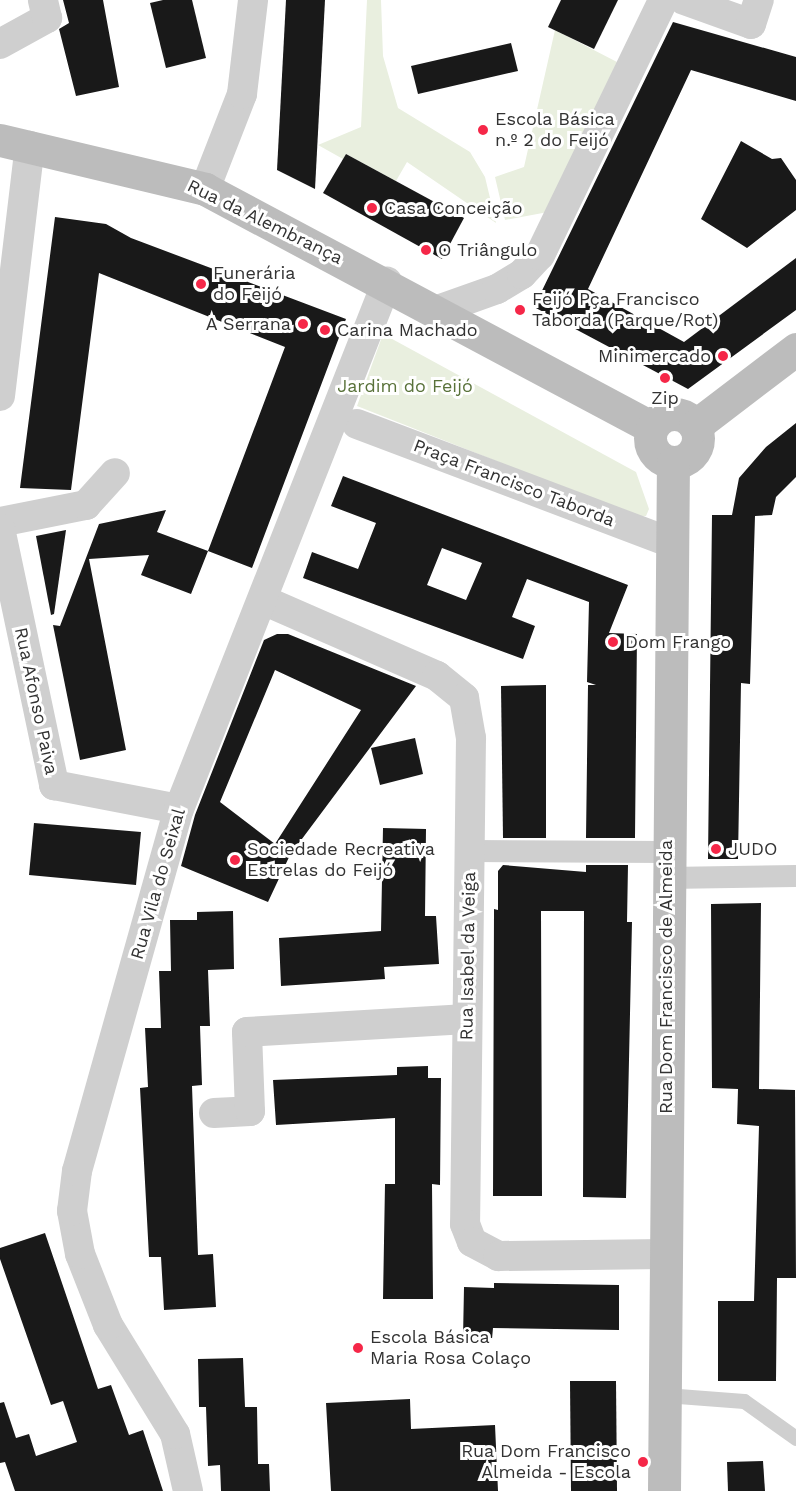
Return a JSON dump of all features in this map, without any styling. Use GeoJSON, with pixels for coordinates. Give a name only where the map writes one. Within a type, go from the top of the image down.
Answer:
{"type":"FeatureCollection","features":[{"type":"Feature","properties":{"kind":"main road","name":"Rua da Alembrança"},"geometry":{"type":"LineString","coordinates":[[15,143],[206,189],[387,282]]}},
{"type":"Feature","properties":{"kind":"main road"},"geometry":{"type":"LineString","coordinates":[[387,282],[651,427]]}},
{"type":"Feature","properties":{"kind":"main road"},"geometry":{"type":"LineString","coordinates":[[695,426],[796,349]]}},
{"type":"Feature","properties":{"kind":"main road"},"geometry":{"type":"LineString","coordinates":[[651,427],[673,413],[695,426]]}},
{"type":"Feature","properties":{"kind":"main road"},"geometry":{"type":"LineString","coordinates":[[651,427],[650,446],[655,455],[673,463],[694,451],[695,426]]}},
{"type":"Feature","properties":{"kind":"main road","name":"Rua Dom Francisco de Almeida"},"geometry":{"type":"LineString","coordinates":[[664,1491],[667,865],[673,463]]}},
{"type":"Feature","properties":{"kind":"street"},"geometry":{"type":"LineString","coordinates":[[0,44],[47,18],[43,0]]}},
{"type":"Feature","properties":{"kind":"street"},"geometry":{"type":"LineString","coordinates":[[206,189],[242,94],[253,0]]}},
{"type":"Feature","properties":{"kind":"street"},"geometry":{"type":"LineString","coordinates":[[438,310],[497,289],[522,274],[540,255],[663,0]]}},
{"type":"Feature","properties":{"kind":"street"},"geometry":{"type":"LineString","coordinates":[[684,0],[751,24],[759,0]]}},
{"type":"Feature","properties":{"kind":"street"},"geometry":{"type":"LineString","coordinates":[[0,396],[15,143]]}},
{"type":"Feature","properties":{"kind":"street","name":"Rua Vila do Seixal"},"geometry":{"type":"LineString","coordinates":[[188,1491],[175,1434],[96,1299],[72,1211],[89,1120],[179,809],[387,282]]}},
{"type":"Feature","properties":{"kind":"street","name":"Praça Francisco Taborda"},"geometry":{"type":"LineString","coordinates":[[357,424],[672,543]]}},
{"type":"Feature","properties":{"kind":"street"},"geometry":{"type":"LineString","coordinates":[[0,522],[86,506],[115,473]]}},
{"type":"Feature","properties":{"kind":"street","name":"Rua Afonso Paiva"},"geometry":{"type":"LineString","coordinates":[[0,528],[54,785],[179,809]]}},
{"type":"Feature","properties":{"kind":"street","name":"Rua Isabel da Veiga"},"geometry":{"type":"LineString","coordinates":[[263,600],[437,676],[464,698],[471,738],[465,1224],[472,1242],[498,1256],[664,1254]]}},
{"type":"Feature","properties":{"kind":"street"},"geometry":{"type":"LineString","coordinates":[[470,851],[796,876]]}},
{"type":"Feature","properties":{"kind":"street"},"geometry":{"type":"LineString","coordinates":[[214,1113],[250,1111],[247,1032],[466,1019]]}},
{"type":"Feature","properties":{"kind":"lane"},"geometry":{"type":"LineString","coordinates":[[665,1395],[744,1401],[796,1437]]}},
{"type":"Feature","properties":{"kind":"green space"},"geometry":{"type":"Polygon","coordinates":[[[367,0],[381,0],[383,56],[398,108],[470,152],[485,177],[496,223],[407,162],[396,181],[346,154],[343,159],[318,145],[361,127],[367,0]]]}},
{"type":"Feature","properties":{"kind":"green space"},"geometry":{"type":"Polygon","coordinates":[[[555,30],[617,62],[548,212],[505,220],[495,177],[524,167],[555,30]]]}},
{"type":"Feature","properties":{"kind":"green space","name":"Jardim do Feijó"},"geometry":{"type":"Polygon","coordinates":[[[383,334],[636,472],[649,509],[646,516],[638,517],[357,406],[383,334]]]}},
{"type":"Feature","properties":{"kind":"building"},"geometry":{"type":"Polygon","coordinates":[[[63,0],[103,0],[119,87],[76,96],[59,29],[69,23],[63,0]]]}},
{"type":"Feature","properties":{"kind":"building"},"geometry":{"type":"Polygon","coordinates":[[[163,0],[192,0],[206,58],[166,68],[150,3],[163,0]]]}},
{"type":"Feature","properties":{"kind":"building"},"geometry":{"type":"Polygon","coordinates":[[[286,0],[325,0],[315,189],[277,170],[286,0]]]}},
{"type":"Feature","properties":{"kind":"building"},"geometry":{"type":"Polygon","coordinates":[[[561,0],[618,0],[594,49],[548,27],[561,0]]]}},
{"type":"Feature","properties":{"kind":"building"},"geometry":{"type":"Polygon","coordinates":[[[673,22],[796,57],[796,101],[691,70],[588,289],[684,342],[796,258],[796,310],[688,389],[534,307],[673,22]]]}},
{"type":"Feature","properties":{"kind":"building"},"geometry":{"type":"Polygon","coordinates":[[[511,43],[518,71],[418,94],[411,66],[511,43]]]}},
{"type":"Feature","properties":{"kind":"building"},"geometry":{"type":"Polygon","coordinates":[[[741,141],[772,159],[781,158],[796,180],[796,210],[747,248],[701,219],[741,141]]]}},
{"type":"Feature","properties":{"kind":"building"},"geometry":{"type":"Polygon","coordinates":[[[346,154],[464,218],[442,259],[323,193],[346,154]]]}},
{"type":"Feature","properties":{"kind":"building"},"geometry":{"type":"Polygon","coordinates":[[[55,217],[106,224],[131,238],[346,319],[252,568],[208,551],[285,347],[99,273],[71,490],[20,488],[55,217]]]}},
{"type":"Feature","properties":{"kind":"building"},"geometry":{"type":"Polygon","coordinates":[[[796,423],[796,477],[776,497],[772,515],[755,516],[750,684],[741,683],[738,859],[708,859],[712,515],[732,515],[739,478],[766,447],[796,423]]]}},
{"type":"Feature","properties":{"kind":"building"},"geometry":{"type":"Polygon","coordinates":[[[343,476],[628,585],[609,633],[637,634],[635,838],[586,838],[588,685],[596,685],[587,682],[589,602],[527,579],[512,617],[535,626],[523,659],[303,578],[312,552],[358,569],[376,523],[331,506],[343,476]],[[442,548],[427,585],[466,600],[482,563],[442,548]]]}},
{"type":"Feature","properties":{"kind":"building"},"geometry":{"type":"Polygon","coordinates":[[[166,510],[157,532],[208,551],[191,594],[141,575],[149,555],[89,559],[126,750],[80,760],[53,625],[60,626],[99,524],[166,510]]]}},
{"type":"Feature","properties":{"kind":"building"},"geometry":{"type":"Polygon","coordinates":[[[66,530],[54,614],[51,615],[36,536],[66,530]]]}},
{"type":"Feature","properties":{"kind":"building"},"geometry":{"type":"Polygon","coordinates":[[[277,634],[288,634],[416,686],[290,855],[268,902],[181,866],[195,815],[264,640],[277,634]],[[275,670],[220,802],[275,844],[361,710],[275,670]]]}},
{"type":"Feature","properties":{"kind":"building"},"geometry":{"type":"Polygon","coordinates":[[[546,685],[546,838],[503,838],[501,686],[546,685]]]}},
{"type":"Feature","properties":{"kind":"building"},"geometry":{"type":"Polygon","coordinates":[[[415,738],[423,774],[380,785],[371,748],[415,738]]]}},
{"type":"Feature","properties":{"kind":"building"},"geometry":{"type":"Polygon","coordinates":[[[34,823],[141,832],[136,885],[29,875],[34,823]]]}},
{"type":"Feature","properties":{"kind":"building"},"geometry":{"type":"Polygon","coordinates":[[[383,828],[426,829],[425,916],[436,916],[439,964],[384,967],[385,979],[281,986],[279,938],[381,931],[383,828]]]}},
{"type":"Feature","properties":{"kind":"building"},"geometry":{"type":"Polygon","coordinates":[[[503,865],[586,872],[586,865],[628,865],[627,922],[632,922],[626,1198],[583,1197],[584,911],[541,911],[542,1196],[493,1196],[494,909],[498,910],[498,871],[503,865]]]}},
{"type":"Feature","properties":{"kind":"building"},"geometry":{"type":"Polygon","coordinates":[[[761,903],[759,1089],[795,1090],[796,1278],[777,1278],[776,1381],[718,1381],[718,1301],[754,1301],[759,1126],[737,1124],[738,1089],[712,1088],[711,904],[761,903]]]}},
{"type":"Feature","properties":{"kind":"building"},"geometry":{"type":"Polygon","coordinates":[[[233,911],[234,969],[208,970],[210,1026],[200,1026],[202,1085],[192,1086],[198,1255],[213,1254],[216,1307],[164,1310],[161,1257],[149,1257],[140,1088],[148,1087],[145,1028],[161,1028],[159,971],[171,971],[170,920],[197,920],[197,912],[233,911]]]}},
{"type":"Feature","properties":{"kind":"building"},"geometry":{"type":"Polygon","coordinates":[[[428,1066],[428,1078],[441,1078],[440,1185],[432,1184],[433,1299],[383,1299],[385,1184],[395,1184],[395,1118],[276,1125],[273,1080],[397,1075],[397,1067],[428,1066]]]}},
{"type":"Feature","properties":{"kind":"building"},"geometry":{"type":"Polygon","coordinates":[[[45,1233],[98,1389],[111,1385],[129,1435],[143,1430],[163,1491],[15,1491],[5,1462],[0,1463],[0,1403],[4,1402],[16,1438],[29,1434],[36,1456],[77,1442],[63,1401],[51,1405],[0,1259],[0,1248],[45,1233]]]}},
{"type":"Feature","properties":{"kind":"building"},"geometry":{"type":"Polygon","coordinates":[[[494,1283],[619,1285],[619,1330],[493,1328],[492,1339],[463,1338],[464,1287],[494,1288],[494,1283]]]}},
{"type":"Feature","properties":{"kind":"building"},"geometry":{"type":"Polygon","coordinates":[[[243,1358],[245,1407],[257,1407],[258,1464],[269,1464],[270,1491],[221,1491],[220,1465],[208,1466],[206,1407],[199,1407],[198,1359],[243,1358]]]}},
{"type":"Feature","properties":{"kind":"building"},"geometry":{"type":"Polygon","coordinates":[[[570,1381],[616,1381],[617,1491],[571,1491],[570,1381]]]}},
{"type":"Feature","properties":{"kind":"building"},"geometry":{"type":"Polygon","coordinates":[[[410,1399],[411,1429],[495,1425],[498,1491],[331,1491],[326,1403],[410,1399]]]}},
{"type":"Feature","properties":{"kind":"building"},"geometry":{"type":"Polygon","coordinates":[[[763,1461],[765,1491],[728,1491],[727,1462],[763,1461]]]}},
{"type":"Feature","properties":{"kind":"place","name":"Escola Básica n.º 2 do Feijó"},"geometry":{"type":"Point","coordinates":[483,130]}},
{"type":"Feature","properties":{"kind":"place","name":"Casa Conceição"},"geometry":{"type":"Point","coordinates":[372,208]}},
{"type":"Feature","properties":{"kind":"place","name":"O Triângulo"},"geometry":{"type":"Point","coordinates":[426,250]}},
{"type":"Feature","properties":{"kind":"place","name":"Funerária do Feijó"},"geometry":{"type":"Point","coordinates":[201,284]}},
{"type":"Feature","properties":{"kind":"place","name":"Feijó Pça Francisco Taborda (Parque/Rot)"},"geometry":{"type":"Point","coordinates":[520,310]}},
{"type":"Feature","properties":{"kind":"place","name":"A Serrana"},"geometry":{"type":"Point","coordinates":[303,324]}},
{"type":"Feature","properties":{"kind":"place","name":"Carina Machado"},"geometry":{"type":"Point","coordinates":[325,330]}},
{"type":"Feature","properties":{"kind":"place","name":"Minimercado"},"geometry":{"type":"Point","coordinates":[723,356]}},
{"type":"Feature","properties":{"kind":"place","name":"Zip"},"geometry":{"type":"Point","coordinates":[665,378]}},
{"type":"Feature","properties":{"kind":"place","name":"Dom Frango"},"geometry":{"type":"Point","coordinates":[613,642]}},
{"type":"Feature","properties":{"kind":"place","name":"JUDO"},"geometry":{"type":"Point","coordinates":[716,849]}},
{"type":"Feature","properties":{"kind":"place","name":"Sociedade Recreativa Estrelas do Feijó"},"geometry":{"type":"Point","coordinates":[235,860]}},
{"type":"Feature","properties":{"kind":"place","name":"Escola Básica Maria Rosa Colaço"},"geometry":{"type":"Point","coordinates":[358,1348]}},
{"type":"Feature","properties":{"kind":"place","name":"Rua Dom Francisco Almeida - Escola"},"geometry":{"type":"Point","coordinates":[643,1462]}}]}
